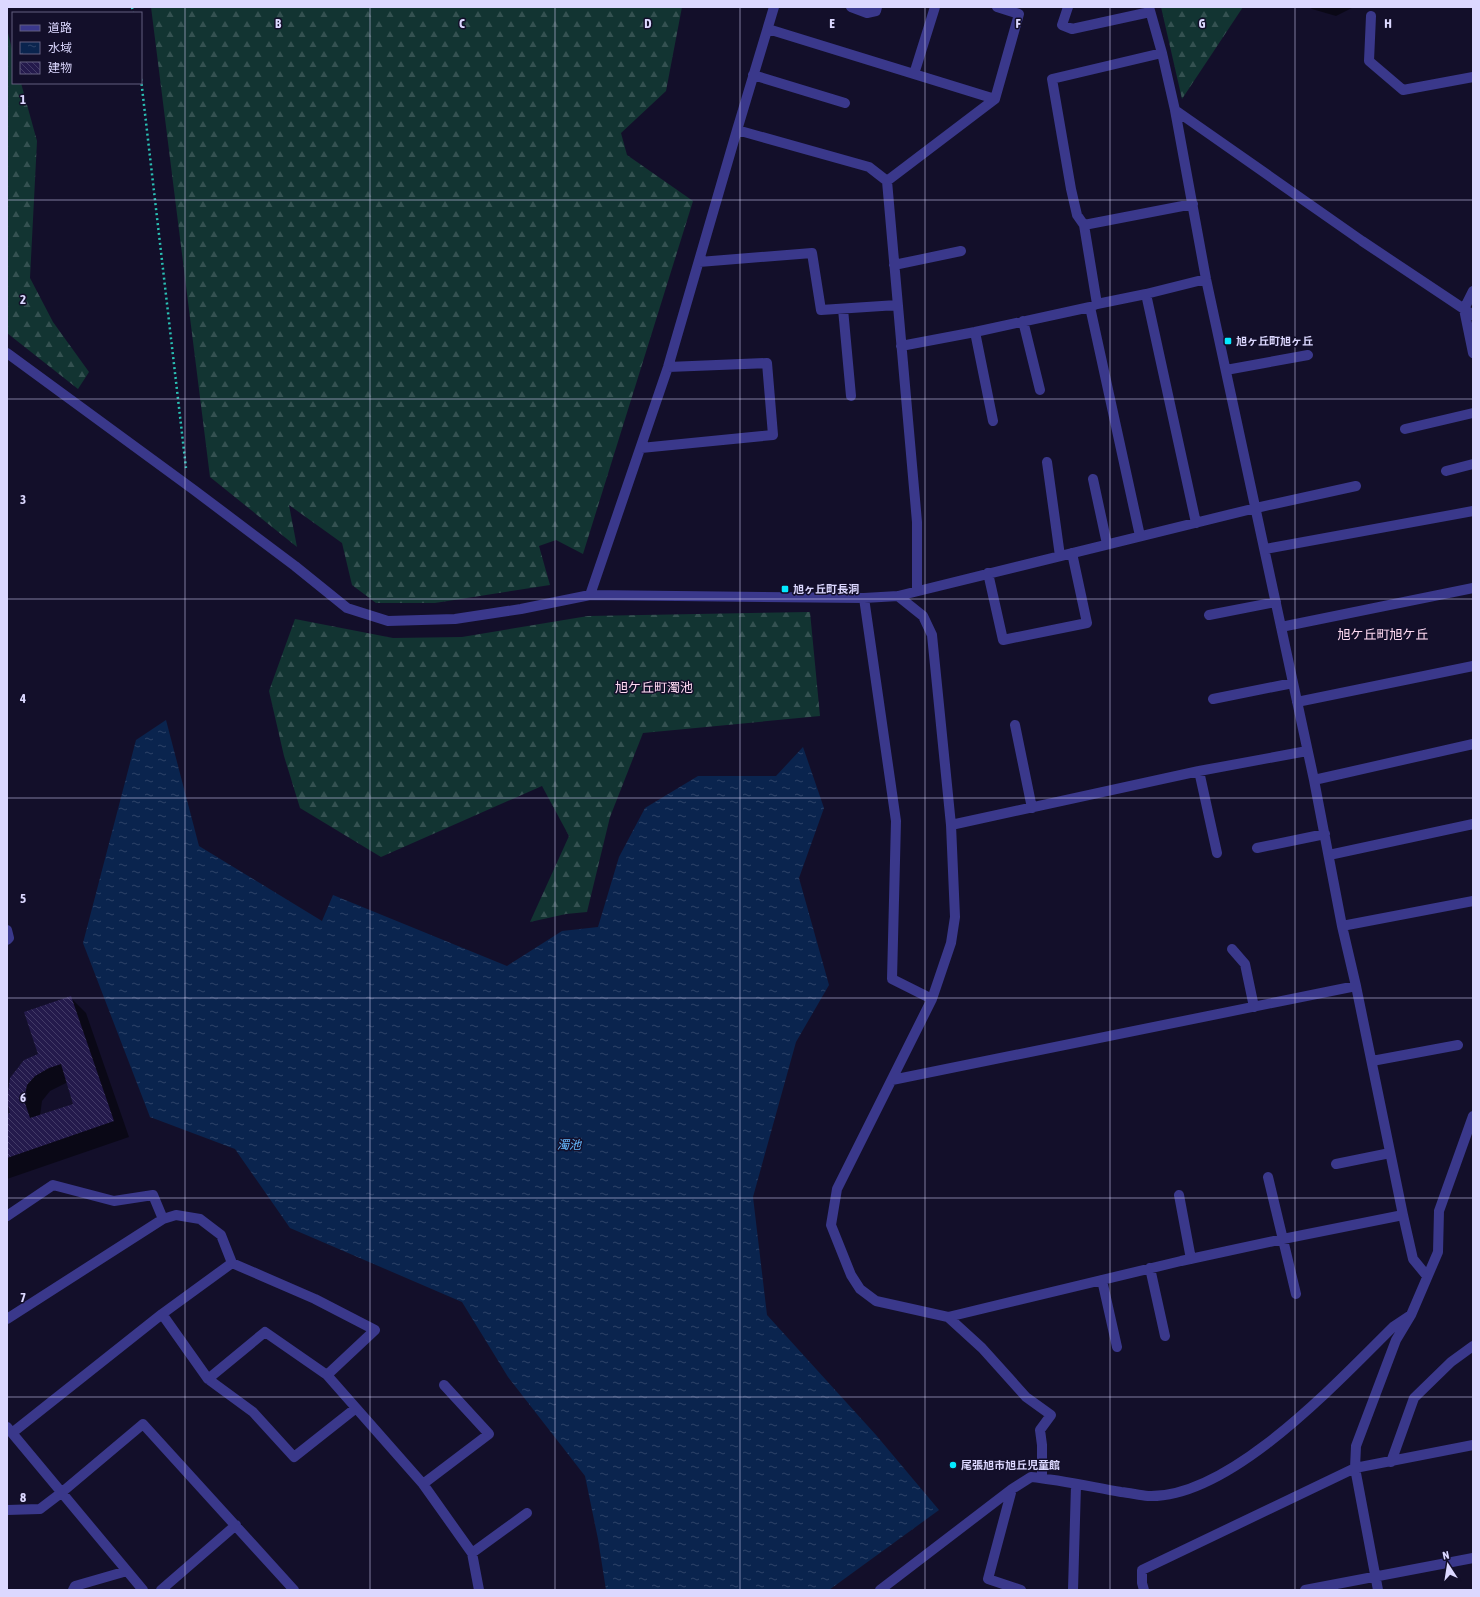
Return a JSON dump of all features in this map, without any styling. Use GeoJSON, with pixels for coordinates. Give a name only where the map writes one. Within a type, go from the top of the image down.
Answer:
{"type":"FeatureCollection","features":[{"type":"Feature","properties":{"kind":"street"},"geometry":{"type":"LineString","coordinates":[[590,595],[668,367],[774,7]]}},
{"type":"Feature","properties":{"kind":"street"},"geometry":{"type":"LineString","coordinates":[[851,7],[867,13],[876,11],[877,7]]}},
{"type":"Feature","properties":{"kind":"street"},"geometry":{"type":"LineString","coordinates":[[914,74],[935,7]]}},
{"type":"Feature","properties":{"kind":"street"},"geometry":{"type":"LineString","coordinates":[[887,182],[995,99],[1019,14],[997,7]]}},
{"type":"Feature","properties":{"kind":"street"},"geometry":{"type":"LineString","coordinates":[[1068,7],[1062,25],[1072,29],[1150,10],[1162,53],[1175,110],[1206,279],[1314,780],[1342,926],[1372,1061],[1403,1215],[1413,1258],[1427,1276]]}},
{"type":"Feature","properties":{"kind":"street"},"geometry":{"type":"LineString","coordinates":[[1371,16],[1369,62],[1403,90],[1473,77]]}},
{"type":"Feature","properties":{"kind":"street"},"geometry":{"type":"LineString","coordinates":[[768,29],[995,99]]}},
{"type":"Feature","properties":{"kind":"street"},"geometry":{"type":"LineString","coordinates":[[1140,536],[1094,306],[1084,225],[1077,215],[1071,189],[1052,80],[1162,53]]}},
{"type":"Feature","properties":{"kind":"street"},"geometry":{"type":"LineString","coordinates":[[753,75],[845,103]]}},
{"type":"Feature","properties":{"kind":"street"},"geometry":{"type":"LineString","coordinates":[[1175,110],[1362,241],[1473,315]]}},
{"type":"Feature","properties":{"kind":"street"},"geometry":{"type":"LineString","coordinates":[[737,130],[869,167],[887,182],[917,522],[917,590]]}},
{"type":"Feature","properties":{"kind":"street"},"geometry":{"type":"LineString","coordinates":[[1084,225],[1193,204]]}},
{"type":"Feature","properties":{"kind":"street"},"geometry":{"type":"LineString","coordinates":[[894,265],[961,251]]}},
{"type":"Feature","properties":{"kind":"street"},"geometry":{"type":"LineString","coordinates":[[699,262],[812,253],[821,310],[897,305]]}},
{"type":"Feature","properties":{"kind":"street"},"geometry":{"type":"LineString","coordinates":[[901,346],[975,332],[1094,306],[1206,279]]}},
{"type":"Feature","properties":{"kind":"street"},"geometry":{"type":"LineString","coordinates":[[1473,291],[1464,309],[1473,353]]}},
{"type":"Feature","properties":{"kind":"street"},"geometry":{"type":"LineString","coordinates":[[1146,294],[1196,523]]}},
{"type":"Feature","properties":{"kind":"street"},"geometry":{"type":"LineString","coordinates":[[843,309],[851,396]]}},
{"type":"Feature","properties":{"kind":"street"},"geometry":{"type":"LineString","coordinates":[[1023,321],[1040,390]]}},
{"type":"Feature","properties":{"kind":"street"},"geometry":{"type":"LineString","coordinates":[[975,332],[993,421]]}},
{"type":"Feature","properties":{"kind":"street"},"geometry":{"type":"LineString","coordinates":[[7,353],[194,490],[295,566],[347,608],[388,621],[455,619],[521,609],[590,595],[864,598],[898,596],[917,590],[1256,508],[1356,486]]}},
{"type":"Feature","properties":{"kind":"street"},"geometry":{"type":"LineString","coordinates":[[1226,370],[1308,355]]}},
{"type":"Feature","properties":{"kind":"street"},"geometry":{"type":"LineString","coordinates":[[640,448],[773,435],[767,363],[668,367]]}},
{"type":"Feature","properties":{"kind":"street"},"geometry":{"type":"LineString","coordinates":[[1405,429],[1473,413]]}},
{"type":"Feature","properties":{"kind":"street"},"geometry":{"type":"LineString","coordinates":[[1047,462],[1060,556]]}},
{"type":"Feature","properties":{"kind":"street"},"geometry":{"type":"LineString","coordinates":[[1446,471],[1473,464]]}},
{"type":"Feature","properties":{"kind":"street"},"geometry":{"type":"LineString","coordinates":[[1093,479],[1108,544]]}},
{"type":"Feature","properties":{"kind":"street"},"geometry":{"type":"LineString","coordinates":[[1265,549],[1473,511]]}},
{"type":"Feature","properties":{"kind":"street"},"geometry":{"type":"LineString","coordinates":[[988,573],[1004,640],[1087,623],[1072,553]]}},
{"type":"Feature","properties":{"kind":"street"},"geometry":{"type":"LineString","coordinates":[[1281,627],[1473,588]]}},
{"type":"Feature","properties":{"kind":"street"},"geometry":{"type":"LineString","coordinates":[[898,596],[923,616],[932,635],[951,825],[955,917],[951,943],[932,999],[837,1190],[830,1225],[851,1275],[860,1289],[876,1301],[948,1317],[1150,1268],[1403,1215]]}},
{"type":"Feature","properties":{"kind":"street"},"geometry":{"type":"LineString","coordinates":[[864,598],[896,821],[892,979],[932,999]]}},
{"type":"Feature","properties":{"kind":"street"},"geometry":{"type":"LineString","coordinates":[[1209,615],[1276,602]]}},
{"type":"Feature","properties":{"kind":"street"},"geometry":{"type":"LineString","coordinates":[[1297,702],[1473,666]]}},
{"type":"Feature","properties":{"kind":"street"},"geometry":{"type":"LineString","coordinates":[[1212,699],[1293,683]]}},
{"type":"Feature","properties":{"kind":"street"},"geometry":{"type":"LineString","coordinates":[[1015,725],[1032,808]]}},
{"type":"Feature","properties":{"kind":"street"},"geometry":{"type":"LineString","coordinates":[[1314,780],[1473,744]]}},
{"type":"Feature","properties":{"kind":"street"},"geometry":{"type":"LineString","coordinates":[[951,825],[1199,771],[1307,751]]}},
{"type":"Feature","properties":{"kind":"street"},"geometry":{"type":"LineString","coordinates":[[1199,771],[1217,853]]}},
{"type":"Feature","properties":{"kind":"street"},"geometry":{"type":"LineString","coordinates":[[1329,855],[1473,824]]}},
{"type":"Feature","properties":{"kind":"street"},"geometry":{"type":"LineString","coordinates":[[1257,848],[1325,834]]}},
{"type":"Feature","properties":{"kind":"street"},"geometry":{"type":"LineString","coordinates":[[1342,926],[1473,900]]}},
{"type":"Feature","properties":{"kind":"street"},"geometry":{"type":"LineString","coordinates":[[7,930],[9,938],[7,940]]}},
{"type":"Feature","properties":{"kind":"street"},"geometry":{"type":"LineString","coordinates":[[1232,949],[1245,964],[1254,1007]]}},
{"type":"Feature","properties":{"kind":"street"},"geometry":{"type":"LineString","coordinates":[[892,1080],[1356,986]]}},
{"type":"Feature","properties":{"kind":"street"},"geometry":{"type":"LineString","coordinates":[[1372,1061],[1458,1045]]}},
{"type":"Feature","properties":{"kind":"street"},"geometry":{"type":"LineString","coordinates":[[1378,1590],[1355,1468],[1356,1446],[1396,1340],[1410,1315],[1438,1252],[1439,1211],[1470,1134],[1473,1116]]}},
{"type":"Feature","properties":{"kind":"street"},"geometry":{"type":"LineString","coordinates":[[1336,1164],[1390,1153]]}},
{"type":"Feature","properties":{"kind":"street"},"geometry":{"type":"LineString","coordinates":[[1268,1177],[1296,1294]]}},
{"type":"Feature","properties":{"kind":"street"},"geometry":{"type":"LineString","coordinates":[[7,1216],[53,1185],[114,1201],[153,1195],[163,1219]]}},
{"type":"Feature","properties":{"kind":"street"},"geometry":{"type":"LineString","coordinates":[[1179,1195],[1191,1259]]}},
{"type":"Feature","properties":{"kind":"street"},"geometry":{"type":"LineString","coordinates":[[7,1319],[163,1219],[176,1215],[200,1219],[221,1235],[232,1263],[315,1299],[375,1330],[327,1375]]}},
{"type":"Feature","properties":{"kind":"street"},"geometry":{"type":"LineString","coordinates":[[143,1590],[9,1430],[232,1263]]}},
{"type":"Feature","properties":{"kind":"street"},"geometry":{"type":"LineString","coordinates":[[1150,1268],[1165,1336]]}},
{"type":"Feature","properties":{"kind":"street"},"geometry":{"type":"LineString","coordinates":[[1102,1280],[1117,1347]]}},
{"type":"Feature","properties":{"kind":"street"},"geometry":{"type":"LineString","coordinates":[[162,1314],[208,1379],[253,1412],[294,1457],[356,1408]]}},
{"type":"Feature","properties":{"kind":"street"},"geometry":{"type":"LineString","coordinates":[[880,1590],[1012,1489],[1031,1477],[1148,1496],[1170,1494],[1192,1487],[1238,1465],[1298,1418],[1394,1327],[1410,1315]]}},
{"type":"Feature","properties":{"kind":"street"},"geometry":{"type":"LineString","coordinates":[[948,1317],[982,1348],[1026,1397],[1051,1415],[1040,1430],[1042,1445],[1042,1478]]}},
{"type":"Feature","properties":{"kind":"street"},"geometry":{"type":"LineString","coordinates":[[208,1379],[265,1332],[327,1375],[423,1484],[472,1553],[479,1590]]}},
{"type":"Feature","properties":{"kind":"street"},"geometry":{"type":"LineString","coordinates":[[1391,1462],[1414,1398],[1451,1362],[1473,1346]]}},
{"type":"Feature","properties":{"kind":"street"},"geometry":{"type":"LineString","coordinates":[[423,1484],[489,1434],[444,1385]]}},
{"type":"Feature","properties":{"kind":"street"},"geometry":{"type":"LineString","coordinates":[[7,1510],[40,1509],[62,1493],[143,1424],[294,1590]]}},
{"type":"Feature","properties":{"kind":"street"},"geometry":{"type":"LineString","coordinates":[[1144,1590],[1142,1583],[1142,1570],[1355,1468],[1473,1445]]}},
{"type":"Feature","properties":{"kind":"street"},"geometry":{"type":"LineString","coordinates":[[1073,1590],[1076,1485]]}},
{"type":"Feature","properties":{"kind":"street"},"geometry":{"type":"LineString","coordinates":[[1012,1489],[988,1579],[1021,1590]]}},
{"type":"Feature","properties":{"kind":"street"},"geometry":{"type":"LineString","coordinates":[[472,1553],[527,1513]]}},
{"type":"Feature","properties":{"kind":"street"},"geometry":{"type":"LineString","coordinates":[[161,1590],[236,1526]]}},
{"type":"Feature","properties":{"kind":"street"},"geometry":{"type":"LineString","coordinates":[[1305,1590],[1473,1558]]}},
{"type":"Feature","properties":{"kind":"street"},"geometry":{"type":"LineString","coordinates":[[73,1590],[75,1586],[127,1571]]}},
{"type":"Feature","properties":{"kind":"path"},"geometry":{"type":"LineString","coordinates":[[142,84],[186,470]]}},
{"type":"Feature","properties":{"kind":"green space"},"geometry":{"type":"Polygon","coordinates":[[[151,7],[682,7],[666,91],[621,133],[627,155],[693,201],[583,554],[556,540],[539,546],[550,585],[435,603],[376,603],[352,585],[342,543],[289,505],[297,547],[210,477],[151,7]]]}},
{"type":"Feature","properties":{"kind":"green space"},"geometry":{"type":"Polygon","coordinates":[[[1161,7],[1243,7],[1182,99],[1161,7]]]}},
{"type":"Feature","properties":{"kind":"green space"},"geometry":{"type":"Polygon","coordinates":[[[7,29],[12,49],[12,84],[21,84],[37,141],[30,278],[53,322],[89,372],[78,389],[7,333],[7,29]]]}},
{"type":"Feature","properties":{"kind":"green space"},"geometry":{"type":"Polygon","coordinates":[[[810,612],[820,716],[643,733],[610,817],[587,912],[566,914],[530,922],[569,836],[542,786],[381,857],[300,808],[284,756],[269,691],[295,619],[393,638],[462,637],[588,616],[810,612]]]}},
{"type":"Feature","properties":{"kind":"water","name":"濁池"},"geometry":{"type":"Polygon","coordinates":[[[166,720],[199,846],[322,921],[333,895],[507,966],[562,931],[598,927],[619,857],[645,808],[698,776],[776,776],[803,747],[824,808],[799,878],[829,985],[796,1042],[753,1197],[767,1315],[876,1435],[939,1510],[829,1590],[606,1590],[598,1539],[585,1476],[508,1377],[462,1302],[290,1228],[235,1149],[150,1117],[83,943],[136,740],[166,720]]]}},
{"type":"Feature","properties":{"kind":"building"},"geometry":{"type":"Polygon","coordinates":[[[71,996],[114,1121],[7,1158],[7,1114],[10,1113],[7,1100],[10,1078],[24,1060],[38,1054],[24,1012],[71,996]],[[61,1064],[49,1068],[35,1076],[27,1085],[24,1100],[30,1118],[73,1104],[61,1064]]]}},
{"type":"Feature","properties":{"kind":"place","name":"旭ヶ丘町旭ヶ丘"},"geometry":{"type":"Point","coordinates":[1228,341]}},
{"type":"Feature","properties":{"kind":"place","name":"旭ヶ丘町長洞"},"geometry":{"type":"Point","coordinates":[785,589]}},
{"type":"Feature","properties":{"kind":"place","name":"尾張旭市旭丘児童館"},"geometry":{"type":"Point","coordinates":[953,1465]}},
{"type":"Feature","properties":{"kind":"district","name":"旭ケ丘町旭ケ丘"},"geometry":{"type":"Point","coordinates":[1383,634]}},
{"type":"Feature","properties":{"kind":"district","name":"旭ケ丘町濁池"},"geometry":{"type":"Point","coordinates":[654,687]}}]}
